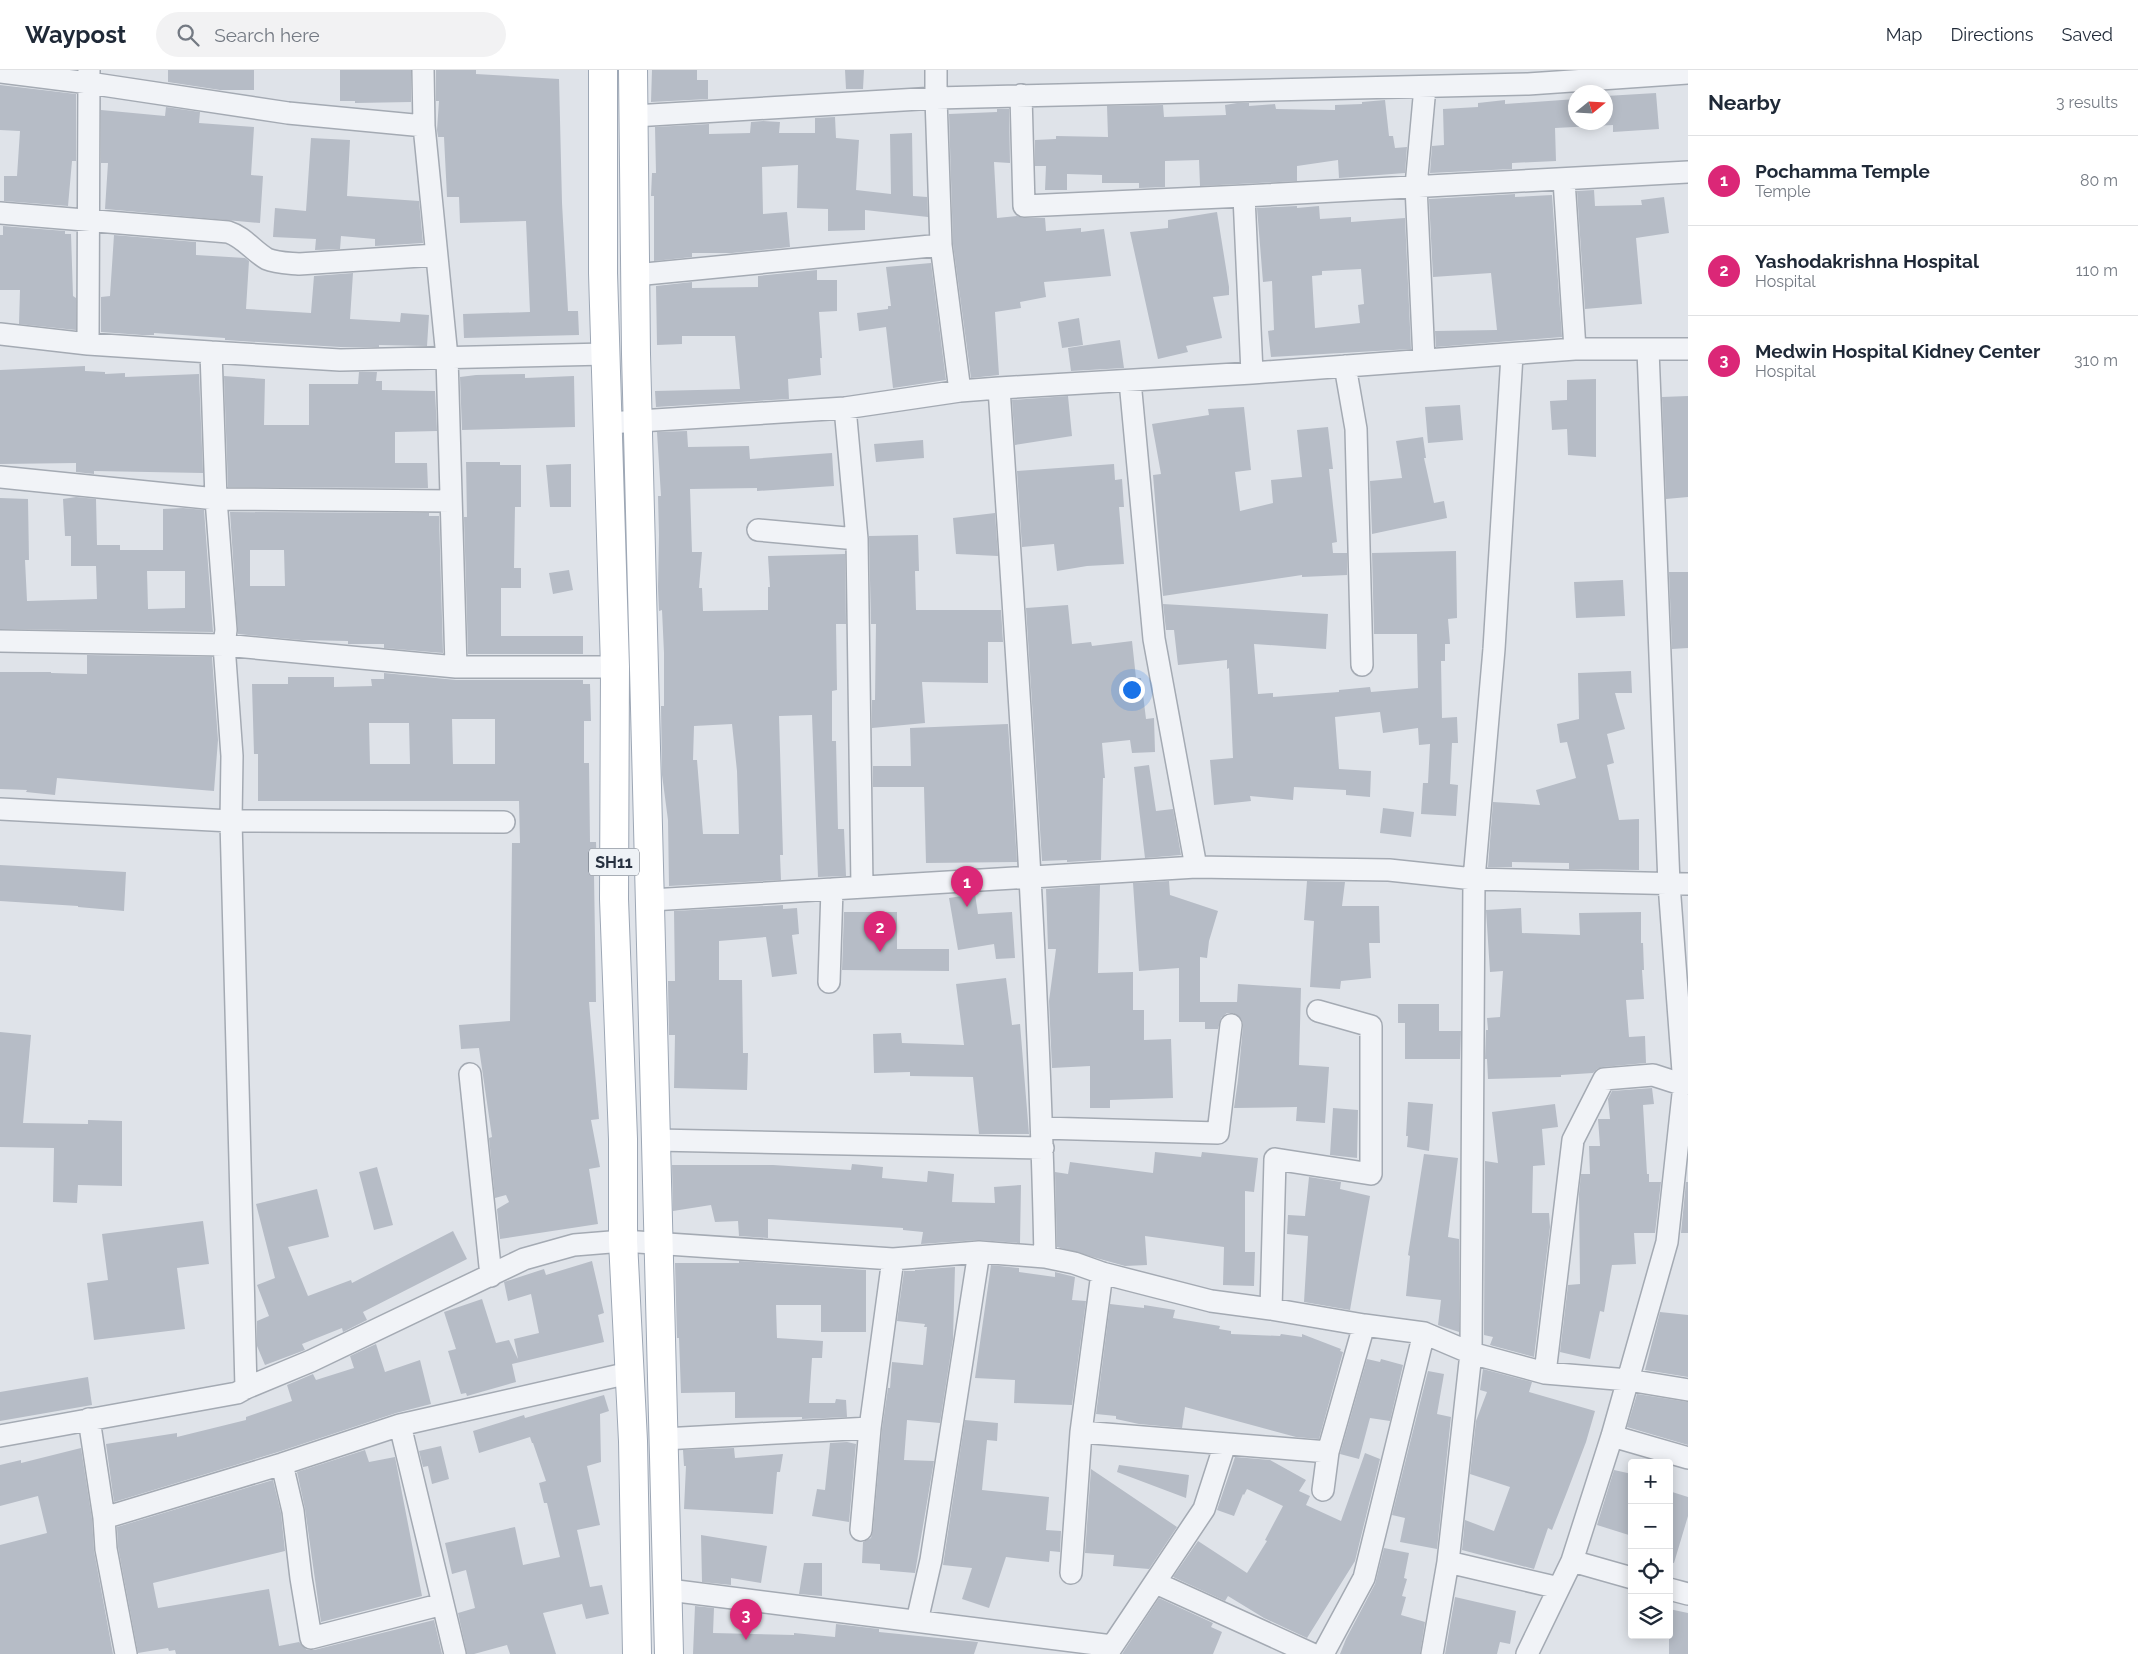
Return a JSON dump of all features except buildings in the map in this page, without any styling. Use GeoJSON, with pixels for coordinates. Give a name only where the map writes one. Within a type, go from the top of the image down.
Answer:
{"type":"FeatureCollection","features":[{"type":"Feature","properties":{"kind":"main road","name":"SH11"},"geometry":{"type":"LineString","coordinates":[[603,70],[603,273],[614,667],[614,899],[623,1139],[623,1241],[633,1441],[637,1654]]}},
{"type":"Feature","properties":{"kind":"main road","name":"SH11"},"geometry":{"type":"LineString","coordinates":[[633,70],[638,422],[669,1590],[669,1654]]}},
{"type":"Feature","properties":{"kind":"street"},"geometry":{"type":"LineString","coordinates":[[424,70],[424,126],[447,357],[456,667]]}},
{"type":"Feature","properties":{"kind":"street"},"geometry":{"type":"LineString","coordinates":[[936,70],[941,245],[960,391]]}},
{"type":"Feature","properties":{"kind":"street"},"geometry":{"type":"LineString","coordinates":[[0,72],[89,77],[288,113],[424,126]]}},
{"type":"Feature","properties":{"kind":"street"},"geometry":{"type":"LineString","coordinates":[[634,116],[936,98],[1528,84],[1688,73]]}},
{"type":"Feature","properties":{"kind":"street"},"geometry":{"type":"LineString","coordinates":[[88,344],[89,77]]}},
{"type":"Feature","properties":{"kind":"street"},"geometry":{"type":"LineString","coordinates":[[1424,360],[1416,186],[1425,87]]}},
{"type":"Feature","properties":{"kind":"street"},"geometry":{"type":"LineString","coordinates":[[1020,95],[1024,206],[1564,180],[1688,172]]}},
{"type":"Feature","properties":{"kind":"street"},"geometry":{"type":"LineString","coordinates":[[1564,180],[1575,349]]}},
{"type":"Feature","properties":{"kind":"street"},"geometry":{"type":"LineString","coordinates":[[1244,196],[1252,373]]}},
{"type":"Feature","properties":{"kind":"street"},"geometry":{"type":"LineString","coordinates":[[0,213],[228,232],[239,236],[268,259],[282,263],[299,264],[436,255]]}},
{"type":"Feature","properties":{"kind":"street"},"geometry":{"type":"LineString","coordinates":[[635,275],[941,245]]}},
{"type":"Feature","properties":{"kind":"street"},"geometry":{"type":"LineString","coordinates":[[0,334],[88,344],[340,360],[606,354]]}},
{"type":"Feature","properties":{"kind":"street"},"geometry":{"type":"LineString","coordinates":[[608,423],[845,408],[960,391],[999,388],[1252,373],[1575,349],[1688,349]]}},
{"type":"Feature","properties":{"kind":"street"},"geometry":{"type":"LineString","coordinates":[[1526,1654],[1572,1561],[1612,1436],[1668,1242],[1684,1085],[1679,884],[1648,350]]}},
{"type":"Feature","properties":{"kind":"street"},"geometry":{"type":"LineString","coordinates":[[211,352],[216,499],[223,580],[226,630],[224,645],[232,756],[231,821],[246,1388]]}},
{"type":"Feature","properties":{"kind":"street"},"geometry":{"type":"LineString","coordinates":[[1432,1654],[1448,1562],[1471,1353],[1474,879],[1494,649],[1512,355]]}},
{"type":"Feature","properties":{"kind":"street"},"geometry":{"type":"LineString","coordinates":[[1345,366],[1356,429],[1362,665]]}},
{"type":"Feature","properties":{"kind":"street"},"geometry":{"type":"LineString","coordinates":[[1130,381],[1154,639],[1196,867]]}},
{"type":"Feature","properties":{"kind":"street"},"geometry":{"type":"LineString","coordinates":[[999,388],[1031,876],[1045,1257]]}},
{"type":"Feature","properties":{"kind":"street"},"geometry":{"type":"LineString","coordinates":[[845,408],[857,539],[862,887]]}},
{"type":"Feature","properties":{"kind":"street"},"geometry":{"type":"LineString","coordinates":[[0,477],[216,499],[451,501]]}},
{"type":"Feature","properties":{"kind":"street"},"geometry":{"type":"LineString","coordinates":[[758,530],[857,539]]}},
{"type":"Feature","properties":{"kind":"street"},"geometry":{"type":"LineString","coordinates":[[0,641],[224,645],[456,667],[614,667]]}},
{"type":"Feature","properties":{"kind":"street"},"geometry":{"type":"LineString","coordinates":[[0,809],[231,821],[504,822]]}},
{"type":"Feature","properties":{"kind":"street"},"geometry":{"type":"LineString","coordinates":[[651,900],[1196,867],[1389,870],[1474,879],[1679,884]]}},
{"type":"Feature","properties":{"kind":"street"},"geometry":{"type":"LineString","coordinates":[[829,982],[832,889]]}},
{"type":"Feature","properties":{"kind":"street"},"geometry":{"type":"LineString","coordinates":[[1270,1309],[1275,1159],[1371,1174],[1371,1026],[1318,1011]]}},
{"type":"Feature","properties":{"kind":"street"},"geometry":{"type":"LineString","coordinates":[[656,1140],[1042,1138],[1218,1133],[1230,1025]]}},
{"type":"Feature","properties":{"kind":"street"},"geometry":{"type":"LineString","coordinates":[[470,1074],[491,1276]]}},
{"type":"Feature","properties":{"kind":"street"},"geometry":{"type":"LineString","coordinates":[[1545,1373],[1573,1140],[1604,1078],[1653,1075],[1684,1085]]}},
{"type":"Feature","properties":{"kind":"street"},"geometry":{"type":"LineString","coordinates":[[0,1436],[237,1393],[311,1361],[524,1260],[574,1245],[623,1241],[660,1242],[893,1260],[978,1252],[1045,1257],[1074,1263],[1211,1302],[1270,1309],[1364,1326],[1424,1333],[1471,1353],[1545,1373],[1628,1380],[1688,1390]]}},
{"type":"Feature","properties":{"kind":"street"},"geometry":{"type":"LineString","coordinates":[[917,1621],[931,1560],[978,1252]]}},
{"type":"Feature","properties":{"kind":"street"},"geometry":{"type":"LineString","coordinates":[[861,1530],[870,1428],[893,1260]]}},
{"type":"Feature","properties":{"kind":"street"},"geometry":{"type":"LineString","coordinates":[[1071,1574],[1082,1432],[1102,1272]]}},
{"type":"Feature","properties":{"kind":"street"},"geometry":{"type":"LineString","coordinates":[[1323,1490],[1328,1452],[1364,1326]]}},
{"type":"Feature","properties":{"kind":"street"},"geometry":{"type":"LineString","coordinates":[[1323,1654],[1364,1578],[1424,1333]]}},
{"type":"Feature","properties":{"kind":"street"},"geometry":{"type":"LineString","coordinates":[[104,1518],[282,1464],[400,1425],[629,1373]]}},
{"type":"Feature","properties":{"kind":"street"},"geometry":{"type":"LineString","coordinates":[[89,1419],[104,1518],[106,1549],[126,1654]]}},
{"type":"Feature","properties":{"kind":"street"},"geometry":{"type":"LineString","coordinates":[[400,1425],[455,1654]]}},
{"type":"Feature","properties":{"kind":"street"},"geometry":{"type":"LineString","coordinates":[[664,1439],[870,1428]]}},
{"type":"Feature","properties":{"kind":"street"},"geometry":{"type":"LineString","coordinates":[[1082,1432],[1328,1452]]}},
{"type":"Feature","properties":{"kind":"street"},"geometry":{"type":"LineString","coordinates":[[1612,1436],[1688,1458]]}},
{"type":"Feature","properties":{"kind":"street"},"geometry":{"type":"LineString","coordinates":[[669,1590],[917,1621],[1109,1650],[1204,1509],[1225,1444]]}},
{"type":"Feature","properties":{"kind":"street"},"geometry":{"type":"LineString","coordinates":[[282,1464],[293,1511],[311,1638],[443,1604]]}},
{"type":"Feature","properties":{"kind":"street"},"geometry":{"type":"LineString","coordinates":[[1572,1561],[1628,1577]]}},
{"type":"Feature","properties":{"kind":"street"},"geometry":{"type":"LineString","coordinates":[[1448,1562],[1559,1588]]}},
{"type":"Feature","properties":{"kind":"street"},"geometry":{"type":"LineString","coordinates":[[1156,1582],[1312,1654]]}},
{"type":"Feature","properties":{"kind":"street"},"geometry":{"type":"LineString","coordinates":[[1673,1589],[1688,1594]]}},
{"type":"Feature","properties":{"kind":"place","name":"Pochamma Temple"},"geometry":{"type":"Point","coordinates":[967,907]}},
{"type":"Feature","properties":{"kind":"place","name":"Yashodakrishna Hospital"},"geometry":{"type":"Point","coordinates":[880,952]}},
{"type":"Feature","properties":{"kind":"place","name":"Medwin Hospital Kidney Center"},"geometry":{"type":"Point","coordinates":[746,1640]}}]}
